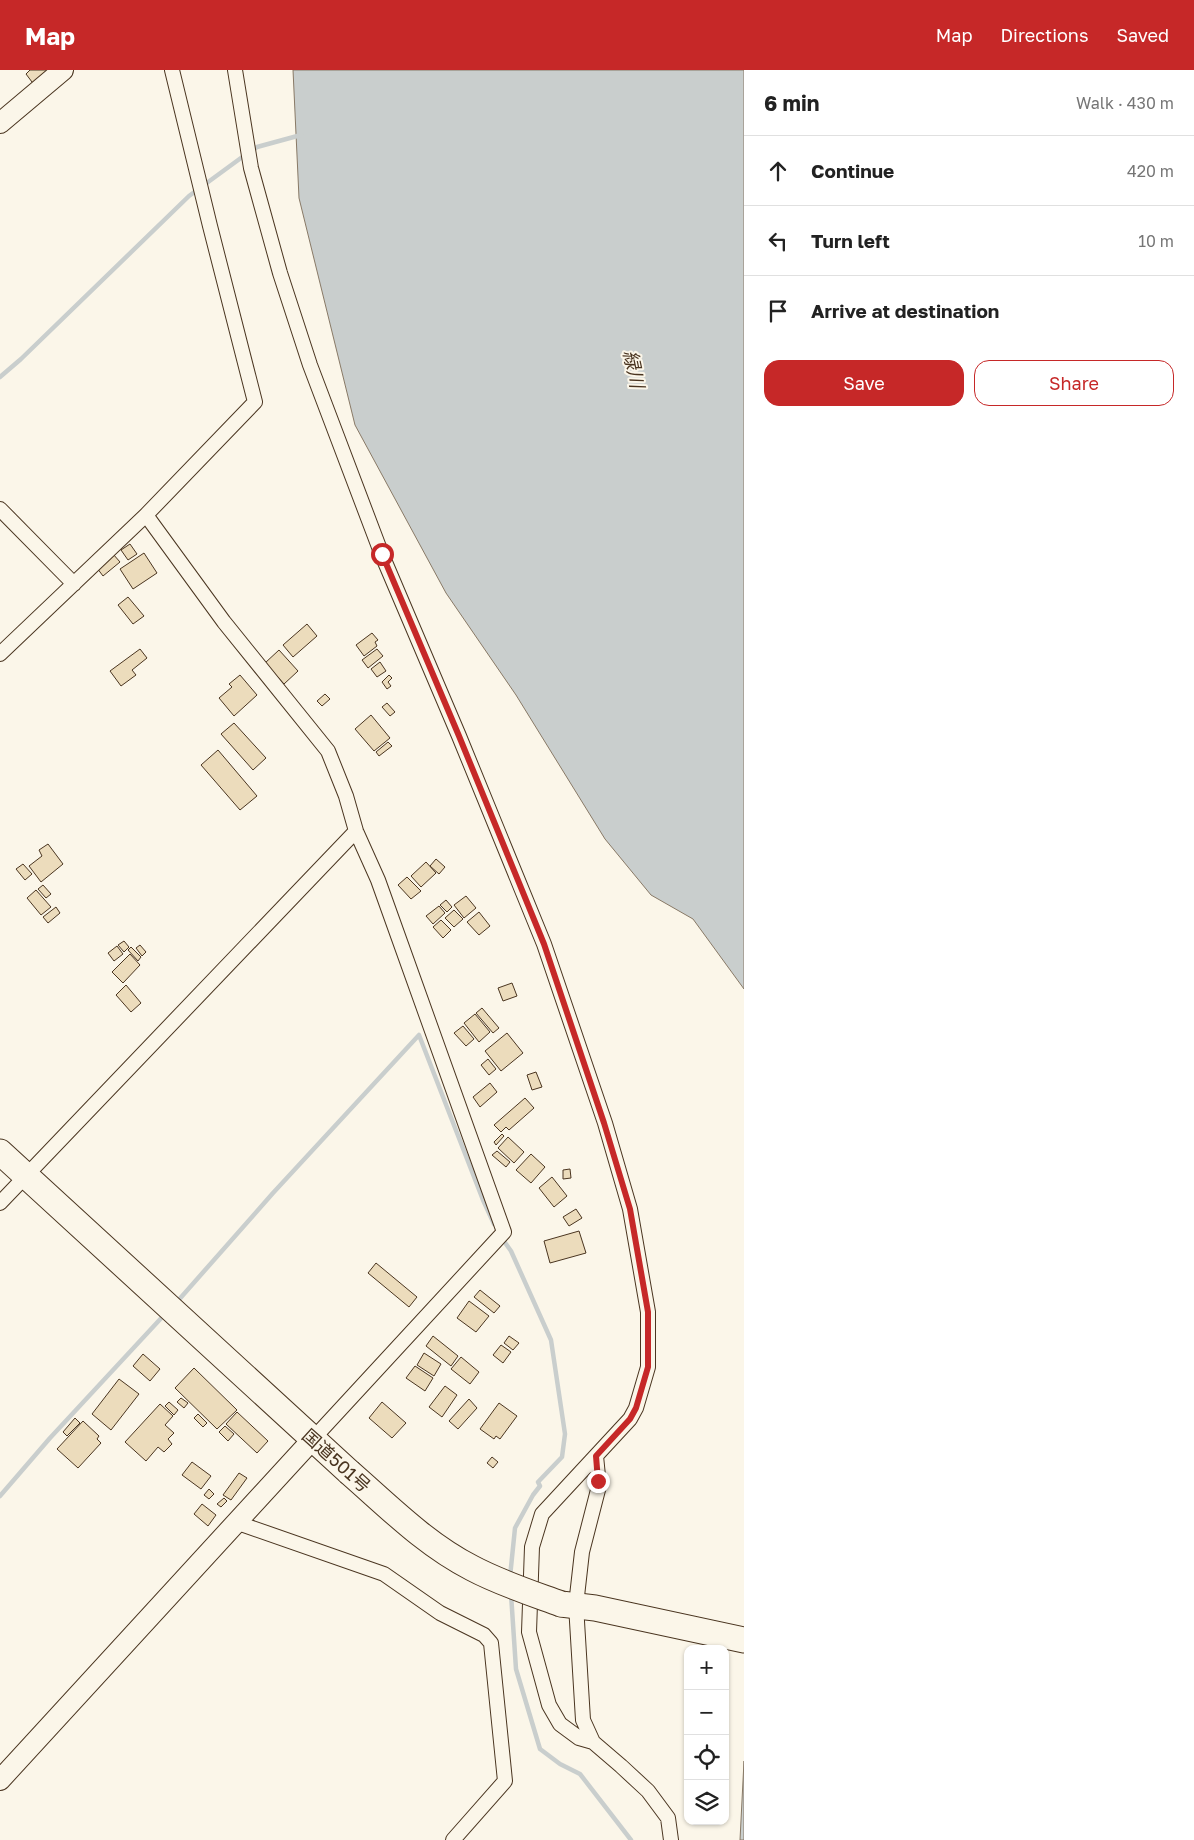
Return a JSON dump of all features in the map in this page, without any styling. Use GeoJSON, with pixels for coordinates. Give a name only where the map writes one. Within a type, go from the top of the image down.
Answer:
{"type":"FeatureCollection","features":[{"type":"Feature","properties":{"kind":"highway","name":"国道501号"},"geometry":{"type":"LineString","coordinates":[[0,1152],[312,1440],[429,1541],[465,1564],[510,1585],[577,1606],[744,1640]]}},
{"type":"Feature","properties":{"kind":"street"},"geometry":{"type":"LineString","coordinates":[[0,123],[62,70]]}},
{"type":"Feature","properties":{"kind":"street"},"geometry":{"type":"LineString","coordinates":[[0,654],[146,514],[255,402],[172,70]]}},
{"type":"Feature","properties":{"kind":"street"},"geometry":{"type":"LineString","coordinates":[[235,70],[251,168],[280,273],[310,365],[382,554],[544,944],[604,1123],[630,1209],[648,1312],[648,1367],[636,1408],[630,1419],[542,1514],[532,1548],[529,1632],[549,1705],[560,1724],[579,1738],[593,1742],[648,1791],[668,1818],[671,1840]]}},
{"type":"Feature","properties":{"kind":"street"},"geometry":{"type":"LineString","coordinates":[[0,509],[74,584]]}},
{"type":"Feature","properties":{"kind":"street"},"geometry":{"type":"LineString","coordinates":[[0,1780],[235,1522],[504,1232],[378,880],[356,831],[346,796],[328,751],[224,622],[146,514]]}},
{"type":"Feature","properties":{"kind":"street"},"geometry":{"type":"LineString","coordinates":[[0,1203],[356,831]]}},
{"type":"Feature","properties":{"kind":"street"},"geometry":{"type":"LineString","coordinates":[[593,1742],[583,1720],[577,1606],[582,1552],[599,1486],[596,1456]]}},
{"type":"Feature","properties":{"kind":"street"},"geometry":{"type":"LineString","coordinates":[[235,1522],[384,1574],[440,1613],[484,1635],[491,1643],[505,1781],[453,1840]]}},
{"type":"Feature","properties":{"kind":"water","name":"緑川"},"geometry":{"type":"Polygon","coordinates":[[[293,70],[744,70],[744,989],[693,919],[651,895],[605,839],[516,695],[446,593],[355,425],[299,198],[293,70]]]}},
{"type":"Feature","properties":{"kind":"water"},"geometry":{"type":"Polygon","coordinates":[[[744,1761],[744,1840],[740,1840],[744,1761]]]}},
{"type":"Feature","properties":{"kind":"building"},"geometry":{"type":"Polygon","coordinates":[[[30,70],[57,70],[35,86],[26,74],[30,70]]]}},
{"type":"Feature","properties":{"kind":"building"},"geometry":{"type":"Polygon","coordinates":[[[130,544],[137,554],[128,560],[121,550],[130,544]]]}},
{"type":"Feature","properties":{"kind":"building"},"geometry":{"type":"Polygon","coordinates":[[[144,553],[157,573],[133,589],[120,569],[144,553]]]}},
{"type":"Feature","properties":{"kind":"building"},"geometry":{"type":"Polygon","coordinates":[[[113,554],[120,562],[103,576],[97,568],[113,554]]]}},
{"type":"Feature","properties":{"kind":"building"},"geometry":{"type":"Polygon","coordinates":[[[128,597],[144,616],[133,624],[118,605],[128,597]]]}},
{"type":"Feature","properties":{"kind":"building"},"geometry":{"type":"Polygon","coordinates":[[[307,624],[317,636],[293,657],[283,645],[307,624]]]}},
{"type":"Feature","properties":{"kind":"building"},"geometry":{"type":"Polygon","coordinates":[[[372,633],[378,640],[375,642],[377,646],[364,656],[356,645],[372,633]]]}},
{"type":"Feature","properties":{"kind":"building"},"geometry":{"type":"Polygon","coordinates":[[[140,649],[147,658],[132,670],[136,675],[121,686],[110,671],[140,649]]]}},
{"type":"Feature","properties":{"kind":"building"},"geometry":{"type":"Polygon","coordinates":[[[377,649],[383,656],[368,668],[362,660],[377,649]]]}},
{"type":"Feature","properties":{"kind":"building"},"geometry":{"type":"Polygon","coordinates":[[[279,650],[298,671],[284,684],[265,663],[279,650]]]}},
{"type":"Feature","properties":{"kind":"building"},"geometry":{"type":"Polygon","coordinates":[[[380,662],[386,671],[377,677],[371,669],[380,662]]]}},
{"type":"Feature","properties":{"kind":"building"},"geometry":{"type":"Polygon","coordinates":[[[240,675],[257,695],[234,716],[219,698],[232,687],[229,684],[240,675]]]}},
{"type":"Feature","properties":{"kind":"building"},"geometry":{"type":"Polygon","coordinates":[[[389,675],[392,678],[388,682],[391,686],[387,689],[382,682],[389,675]]]}},
{"type":"Feature","properties":{"kind":"building"},"geometry":{"type":"Polygon","coordinates":[[[325,694],[330,699],[322,706],[317,701],[325,694]]]}},
{"type":"Feature","properties":{"kind":"building"},"geometry":{"type":"Polygon","coordinates":[[[387,703],[395,712],[390,716],[382,707],[387,703]]]}},
{"type":"Feature","properties":{"kind":"building"},"geometry":{"type":"Polygon","coordinates":[[[371,715],[390,738],[374,751],[355,729],[371,715]]]}},
{"type":"Feature","properties":{"kind":"building"},"geometry":{"type":"Polygon","coordinates":[[[234,723],[266,758],[253,770],[221,734],[234,723]]]}},
{"type":"Feature","properties":{"kind":"building"},"geometry":{"type":"Polygon","coordinates":[[[388,742],[392,746],[379,756],[376,752],[388,742]]]}},
{"type":"Feature","properties":{"kind":"building"},"geometry":{"type":"Polygon","coordinates":[[[218,750],[257,796],[240,810],[201,765],[218,750]]]}},
{"type":"Feature","properties":{"kind":"building"},"geometry":{"type":"Polygon","coordinates":[[[48,844],[63,864],[41,882],[29,866],[42,856],[39,850],[48,844]]]}},
{"type":"Feature","properties":{"kind":"building"},"geometry":{"type":"Polygon","coordinates":[[[436,859],[445,867],[439,874],[430,866],[436,859]]]}},
{"type":"Feature","properties":{"kind":"building"},"geometry":{"type":"Polygon","coordinates":[[[426,862],[436,873],[421,887],[411,876],[426,862]]]}},
{"type":"Feature","properties":{"kind":"building"},"geometry":{"type":"Polygon","coordinates":[[[23,864],[32,874],[25,880],[16,869],[23,864]]]}},
{"type":"Feature","properties":{"kind":"building"},"geometry":{"type":"Polygon","coordinates":[[[407,877],[421,891],[411,899],[398,885],[407,877]]]}},
{"type":"Feature","properties":{"kind":"building"},"geometry":{"type":"Polygon","coordinates":[[[43,885],[51,894],[46,898],[38,889],[43,885]]]}},
{"type":"Feature","properties":{"kind":"building"},"geometry":{"type":"Polygon","coordinates":[[[36,890],[51,907],[41,915],[27,898],[36,890]]]}},
{"type":"Feature","properties":{"kind":"building"},"geometry":{"type":"Polygon","coordinates":[[[466,896],[476,908],[464,918],[454,905],[466,896]]]}},
{"type":"Feature","properties":{"kind":"building"},"geometry":{"type":"Polygon","coordinates":[[[446,900],[452,907],[447,912],[440,905],[446,900]]]}},
{"type":"Feature","properties":{"kind":"building"},"geometry":{"type":"Polygon","coordinates":[[[439,906],[445,913],[433,924],[426,916],[439,906]]]}},
{"type":"Feature","properties":{"kind":"building"},"geometry":{"type":"Polygon","coordinates":[[[56,907],[60,913],[48,923],[43,917],[56,907]]]}},
{"type":"Feature","properties":{"kind":"building"},"geometry":{"type":"Polygon","coordinates":[[[454,910],[463,919],[454,927],[445,918],[454,910]]]}},
{"type":"Feature","properties":{"kind":"building"},"geometry":{"type":"Polygon","coordinates":[[[479,912],[490,926],[479,935],[467,922],[479,912]]]}},
{"type":"Feature","properties":{"kind":"building"},"geometry":{"type":"Polygon","coordinates":[[[441,920],[451,930],[443,938],[433,927],[441,920]]]}},
{"type":"Feature","properties":{"kind":"building"},"geometry":{"type":"Polygon","coordinates":[[[124,941],[129,947],[124,952],[118,945],[124,941]]]}},
{"type":"Feature","properties":{"kind":"building"},"geometry":{"type":"Polygon","coordinates":[[[140,945],[146,952],[142,956],[136,948],[140,945]]]}},
{"type":"Feature","properties":{"kind":"building"},"geometry":{"type":"Polygon","coordinates":[[[117,946],[123,954],[114,961],[108,953],[117,946]]]}},
{"type":"Feature","properties":{"kind":"building"},"geometry":{"type":"Polygon","coordinates":[[[131,947],[141,957],[138,961],[128,950],[131,947]]]}},
{"type":"Feature","properties":{"kind":"building"},"geometry":{"type":"Polygon","coordinates":[[[130,954],[140,965],[123,983],[112,972],[130,954]]]}},
{"type":"Feature","properties":{"kind":"building"},"geometry":{"type":"Polygon","coordinates":[[[512,983],[517,996],[503,1001],[498,988],[512,983]]]}},
{"type":"Feature","properties":{"kind":"building"},"geometry":{"type":"Polygon","coordinates":[[[126,985],[141,1003],[131,1012],[116,995],[126,985]]]}},
{"type":"Feature","properties":{"kind":"building"},"geometry":{"type":"Polygon","coordinates":[[[482,1008],[499,1028],[493,1033],[476,1013],[482,1008]]]}},
{"type":"Feature","properties":{"kind":"building"},"geometry":{"type":"Polygon","coordinates":[[[475,1014],[490,1032],[479,1042],[464,1023],[475,1014]]]}},
{"type":"Feature","properties":{"kind":"building"},"geometry":{"type":"Polygon","coordinates":[[[463,1026],[474,1039],[466,1046],[454,1033],[463,1026]]]}},
{"type":"Feature","properties":{"kind":"building"},"geometry":{"type":"Polygon","coordinates":[[[507,1033],[523,1053],[501,1071],[485,1051],[507,1033]]]}},
{"type":"Feature","properties":{"kind":"building"},"geometry":{"type":"Polygon","coordinates":[[[488,1059],[496,1069],[489,1075],[481,1065],[488,1059]]]}},
{"type":"Feature","properties":{"kind":"building"},"geometry":{"type":"Polygon","coordinates":[[[536,1072],[542,1087],[532,1090],[527,1075],[536,1072]]]}},
{"type":"Feature","properties":{"kind":"building"},"geometry":{"type":"Polygon","coordinates":[[[490,1083],[497,1092],[480,1107],[473,1097],[490,1083]]]}},
{"type":"Feature","properties":{"kind":"building"},"geometry":{"type":"Polygon","coordinates":[[[525,1098],[534,1108],[509,1130],[506,1127],[501,1132],[494,1125],[525,1098]]]}},
{"type":"Feature","properties":{"kind":"building"},"geometry":{"type":"Polygon","coordinates":[[[502,1134],[504,1136],[496,1145],[494,1142],[502,1134]]]}},
{"type":"Feature","properties":{"kind":"building"},"geometry":{"type":"Polygon","coordinates":[[[508,1137],[524,1152],[514,1163],[498,1148],[508,1137]]]}},
{"type":"Feature","properties":{"kind":"building"},"geometry":{"type":"Polygon","coordinates":[[[497,1151],[510,1162],[506,1167],[492,1155],[497,1151]]]}},
{"type":"Feature","properties":{"kind":"building"},"geometry":{"type":"Polygon","coordinates":[[[531,1154],[545,1167],[531,1183],[516,1170],[531,1154]]]}},
{"type":"Feature","properties":{"kind":"building"},"geometry":{"type":"Polygon","coordinates":[[[570,1169],[571,1178],[563,1179],[563,1170],[570,1169]]]}},
{"type":"Feature","properties":{"kind":"building"},"geometry":{"type":"Polygon","coordinates":[[[552,1177],[567,1196],[554,1207],[539,1188],[552,1177]]]}},
{"type":"Feature","properties":{"kind":"building"},"geometry":{"type":"Polygon","coordinates":[[[576,1209],[582,1218],[569,1226],[563,1217],[576,1209]]]}},
{"type":"Feature","properties":{"kind":"building"},"geometry":{"type":"Polygon","coordinates":[[[579,1231],[586,1253],[550,1263],[544,1241],[579,1231]]]}},
{"type":"Feature","properties":{"kind":"building"},"geometry":{"type":"Polygon","coordinates":[[[376,1263],[417,1297],[409,1307],[368,1273],[376,1263]]]}},
{"type":"Feature","properties":{"kind":"building"},"geometry":{"type":"Polygon","coordinates":[[[480,1290],[500,1306],[494,1313],[474,1297],[480,1290]]]}},
{"type":"Feature","properties":{"kind":"building"},"geometry":{"type":"Polygon","coordinates":[[[469,1301],[489,1316],[476,1332],[457,1318],[469,1301]]]}},
{"type":"Feature","properties":{"kind":"building"},"geometry":{"type":"Polygon","coordinates":[[[433,1336],[458,1356],[451,1366],[426,1346],[433,1336]]]}},
{"type":"Feature","properties":{"kind":"building"},"geometry":{"type":"Polygon","coordinates":[[[509,1336],[519,1343],[513,1350],[504,1343],[509,1336]]]}},
{"type":"Feature","properties":{"kind":"building"},"geometry":{"type":"Polygon","coordinates":[[[501,1345],[511,1352],[503,1363],[493,1355],[501,1345]]]}},
{"type":"Feature","properties":{"kind":"building"},"geometry":{"type":"Polygon","coordinates":[[[424,1353],[441,1364],[434,1376],[417,1365],[424,1353]]]}},
{"type":"Feature","properties":{"kind":"building"},"geometry":{"type":"Polygon","coordinates":[[[143,1354],[160,1369],[150,1381],[133,1366],[143,1354]]]}},
{"type":"Feature","properties":{"kind":"building"},"geometry":{"type":"Polygon","coordinates":[[[461,1357],[479,1372],[470,1384],[451,1369],[461,1357]]]}},
{"type":"Feature","properties":{"kind":"building"},"geometry":{"type":"Polygon","coordinates":[[[415,1366],[433,1378],[425,1391],[406,1378],[415,1366]]]}},
{"type":"Feature","properties":{"kind":"building"},"geometry":{"type":"Polygon","coordinates":[[[194,1368],[237,1410],[217,1429],[175,1388],[194,1368]]]}},
{"type":"Feature","properties":{"kind":"building"},"geometry":{"type":"Polygon","coordinates":[[[119,1379],[139,1394],[111,1430],[92,1414],[119,1379]]]}},
{"type":"Feature","properties":{"kind":"building"},"geometry":{"type":"Polygon","coordinates":[[[445,1386],[457,1395],[442,1417],[429,1407],[445,1386]]]}},
{"type":"Feature","properties":{"kind":"building"},"geometry":{"type":"Polygon","coordinates":[[[181,1398],[188,1403],[184,1408],[177,1402],[181,1398]]]}},
{"type":"Feature","properties":{"kind":"building"},"geometry":{"type":"Polygon","coordinates":[[[469,1399],[477,1408],[458,1429],[449,1421],[469,1399]]]}},
{"type":"Feature","properties":{"kind":"building"},"geometry":{"type":"Polygon","coordinates":[[[169,1402],[178,1410],[174,1415],[165,1406],[169,1402]]]}},
{"type":"Feature","properties":{"kind":"building"},"geometry":{"type":"Polygon","coordinates":[[[382,1402],[406,1423],[392,1438],[369,1418],[382,1402]]]}},
{"type":"Feature","properties":{"kind":"building"},"geometry":{"type":"Polygon","coordinates":[[[499,1403],[517,1416],[500,1439],[496,1436],[494,1439],[480,1429],[499,1403]]]}},
{"type":"Feature","properties":{"kind":"building"},"geometry":{"type":"Polygon","coordinates":[[[160,1404],[173,1416],[165,1425],[174,1433],[168,1439],[172,1444],[164,1452],[158,1447],[146,1461],[125,1442],[160,1404]]]}},
{"type":"Feature","properties":{"kind":"building"},"geometry":{"type":"Polygon","coordinates":[[[237,1412],[268,1441],[257,1453],[226,1424],[237,1412]]]}},
{"type":"Feature","properties":{"kind":"building"},"geometry":{"type":"Polygon","coordinates":[[[198,1414],[207,1423],[203,1427],[194,1418],[198,1414]]]}},
{"type":"Feature","properties":{"kind":"building"},"geometry":{"type":"Polygon","coordinates":[[[75,1418],[80,1423],[67,1436],[63,1432],[75,1418]]]}},
{"type":"Feature","properties":{"kind":"building"},"geometry":{"type":"Polygon","coordinates":[[[83,1421],[99,1436],[97,1439],[101,1443],[78,1468],[57,1449],[83,1421]]]}},
{"type":"Feature","properties":{"kind":"building"},"geometry":{"type":"Polygon","coordinates":[[[225,1426],[234,1434],[228,1441],[219,1432],[225,1426]]]}},
{"type":"Feature","properties":{"kind":"building"},"geometry":{"type":"Polygon","coordinates":[[[492,1457],[498,1462],[493,1468],[487,1463],[492,1457]]]}},
{"type":"Feature","properties":{"kind":"building"},"geometry":{"type":"Polygon","coordinates":[[[192,1462],[211,1476],[201,1489],[182,1475],[192,1462]]]}},
{"type":"Feature","properties":{"kind":"building"},"geometry":{"type":"Polygon","coordinates":[[[239,1473],[247,1478],[231,1500],[223,1495],[239,1473]]]}},
{"type":"Feature","properties":{"kind":"building"},"geometry":{"type":"Polygon","coordinates":[[[209,1489],[214,1494],[209,1499],[204,1495],[209,1489]]]}},
{"type":"Feature","properties":{"kind":"building"},"geometry":{"type":"Polygon","coordinates":[[[224,1498],[227,1501],[221,1507],[217,1504],[224,1498]]]}},
{"type":"Feature","properties":{"kind":"building"},"geometry":{"type":"Polygon","coordinates":[[[202,1504],[216,1515],[208,1526],[194,1514],[202,1504]]]}},
{"type":"Feature","properties":{"kind":"waterway"},"geometry":{"type":"LineString","coordinates":[[252,151],[257,147],[301,135]]}},
{"type":"Feature","properties":{"kind":"waterway"},"geometry":{"type":"LineString","coordinates":[[0,377],[21,359],[189,196],[245,155]]}},
{"type":"Feature","properties":{"kind":"waterway"},"geometry":{"type":"LineString","coordinates":[[176,1303],[273,1193],[419,1035],[494,1224]]}},
{"type":"Feature","properties":{"kind":"waterway"},"geometry":{"type":"LineString","coordinates":[[501,1237],[511,1251],[551,1340],[565,1434],[562,1457],[538,1482],[540,1486],[515,1528],[510,1577]]}},
{"type":"Feature","properties":{"kind":"waterway"},"geometry":{"type":"LineString","coordinates":[[0,1496],[50,1438],[165,1314]]}},
{"type":"Feature","properties":{"kind":"waterway"},"geometry":{"type":"LineString","coordinates":[[511,1594],[516,1669],[540,1749],[560,1764],[580,1774],[631,1840]]}},
{"type":"Feature","properties":{"kind":"route"},"geometry":{"type":"LineString","coordinates":[[382,554],[544,944],[604,1123],[630,1209],[648,1312],[648,1367],[636,1408],[630,1419],[596,1456],[598,1481]]}}]}
